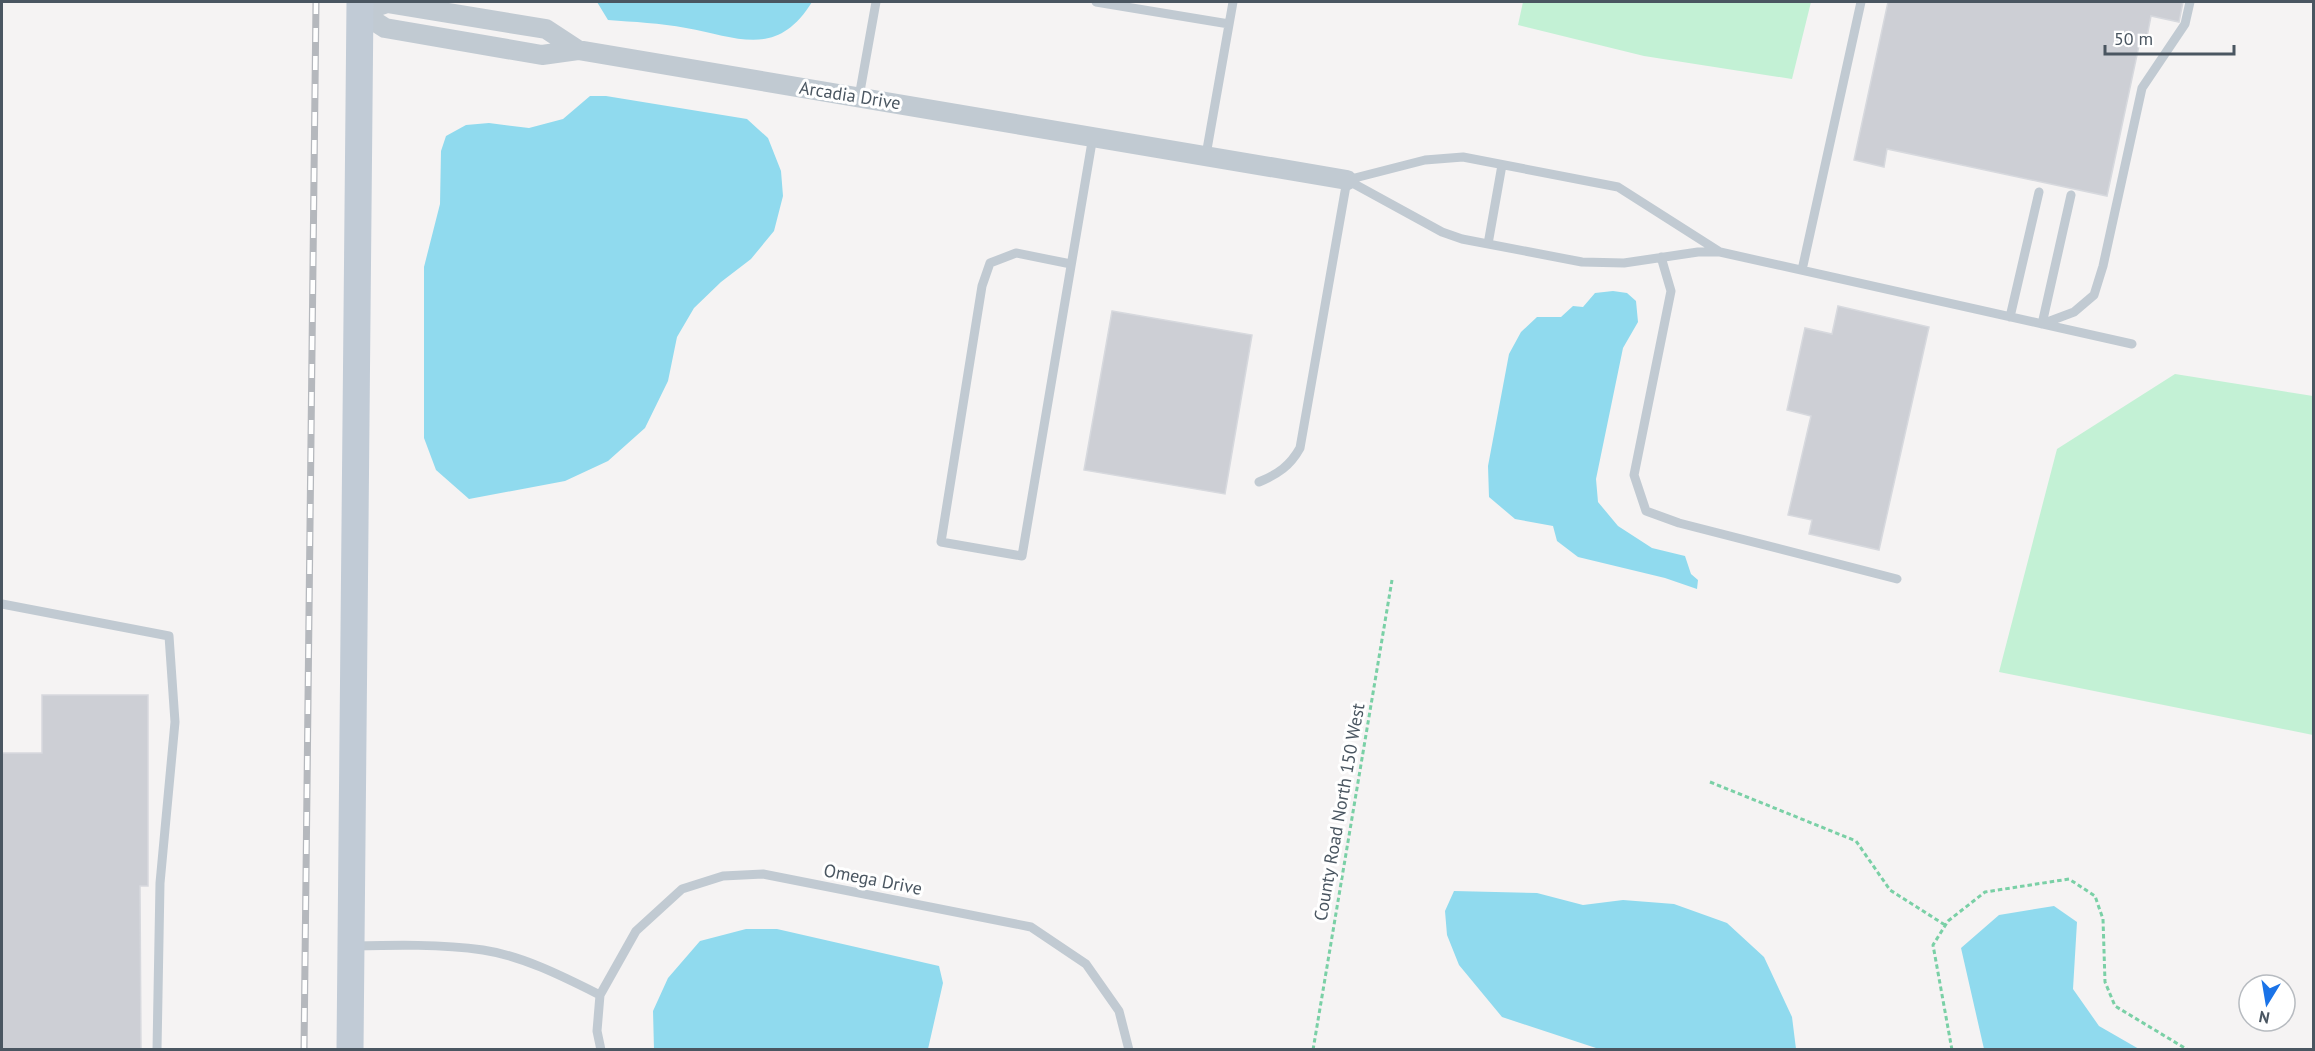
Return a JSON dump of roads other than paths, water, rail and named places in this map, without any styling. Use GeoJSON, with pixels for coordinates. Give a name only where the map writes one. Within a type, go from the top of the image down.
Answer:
{"type":"FeatureCollection","features":[{"type":"Feature","properties":{"kind":"main road"},"geometry":{"type":"LineString","coordinates":[[350,1050],[360,7]]}},
{"type":"Feature","properties":{"kind":"street","name":"Arcadia Drive"},"geometry":{"type":"LineString","coordinates":[[360,7],[387,3],[546,29],[578,50],[1093,135],[1347,180]]}},
{"type":"Feature","properties":{"kind":"lane"},"geometry":{"type":"LineString","coordinates":[[859,97],[876,2]]}},
{"type":"Feature","properties":{"kind":"lane"},"geometry":{"type":"LineString","coordinates":[[1096,2],[1229,24]]}},
{"type":"Feature","properties":{"kind":"lane"},"geometry":{"type":"LineString","coordinates":[[1206,155],[1233,2]]}},
{"type":"Feature","properties":{"kind":"lane"},"geometry":{"type":"LineString","coordinates":[[1802,270],[1861,2]]}},
{"type":"Feature","properties":{"kind":"lane"},"geometry":{"type":"LineString","coordinates":[[2042,324],[2074,312],[2094,295],[2103,266],[2142,88],[2185,24],[2190,2]]}},
{"type":"Feature","properties":{"kind":"lane"},"geometry":{"type":"LineString","coordinates":[[1071,264],[1016,253],[990,263],[982,286],[941,542],[1022,556],[1093,135]]}},
{"type":"Feature","properties":{"kind":"lane"},"geometry":{"type":"LineString","coordinates":[[1347,180],[1425,160],[1463,157],[1618,188],[1720,252]]}},
{"type":"Feature","properties":{"kind":"lane"},"geometry":{"type":"LineString","coordinates":[[1488,244],[1502,165]]}},
{"type":"Feature","properties":{"kind":"lane"},"geometry":{"type":"LineString","coordinates":[[1347,180],[1442,232],[1488,244],[1582,262],[1624,263],[1698,252],[1720,252],[2132,345]]}},
{"type":"Feature","properties":{"kind":"lane"},"geometry":{"type":"LineString","coordinates":[[1259,482],[1277,474],[1292,462],[1300,448],[1347,180]]}},
{"type":"Feature","properties":{"kind":"lane"},"geometry":{"type":"LineString","coordinates":[[2010,317],[2039,192]]}},
{"type":"Feature","properties":{"kind":"lane"},"geometry":{"type":"LineString","coordinates":[[2042,324],[2071,195]]}},
{"type":"Feature","properties":{"kind":"lane"},"geometry":{"type":"LineString","coordinates":[[1661,257],[1671,291],[1634,475],[1646,510],[1679,524],[1897,579]]}},
{"type":"Feature","properties":{"kind":"lane"},"geometry":{"type":"LineString","coordinates":[[2,605],[169,636],[175,722],[160,883],[157,1050]]}},
{"type":"Feature","properties":{"kind":"lane","name":"Omega Drive"},"geometry":{"type":"LineString","coordinates":[[601,1050],[597,1031],[600,995],[636,931],[682,889],[723,876],[763,874],[1031,927],[1086,964],[1119,1011],[1129,1050]]}},
{"type":"Feature","properties":{"kind":"lane"},"geometry":{"type":"LineString","coordinates":[[351,946],[419,945],[485,951],[548,970],[600,995]]}},
{"type":"Feature","properties":{"kind":"water"},"geometry":{"type":"Polygon","coordinates":[[[597,2],[812,2],[799,20],[785,31],[756,40],[666,25],[608,20],[597,2]]]}},
{"type":"Feature","properties":{"kind":"water"},"geometry":{"type":"Polygon","coordinates":[[[590,96],[606,96],[747,119],[768,138],[781,171],[783,196],[774,231],[751,259],[721,282],[694,308],[677,337],[668,381],[645,428],[608,461],[565,481],[469,499],[436,470],[424,438],[424,267],[440,204],[441,151],[446,136],[466,125],[489,123],[529,128],[563,119],[590,96]]]}},
{"type":"Feature","properties":{"kind":"water"},"geometry":{"type":"Polygon","coordinates":[[[1613,291],[1627,293],[1636,301],[1638,322],[1623,348],[1596,479],[1598,502],[1618,526],[1652,548],[1685,556],[1691,574],[1698,580],[1697,589],[1665,578],[1578,557],[1557,541],[1553,526],[1515,519],[1489,497],[1488,466],[1509,354],[1521,332],[1537,317],[1561,317],[1573,306],[1583,307],[1595,293],[1613,291]]]}},
{"type":"Feature","properties":{"kind":"water"},"geometry":{"type":"Polygon","coordinates":[[[1454,891],[1537,893],[1583,905],[1623,900],[1674,904],[1727,923],[1764,957],[1792,1017],[1796,1049],[1599,1049],[1502,1017],[1459,965],[1447,935],[1445,911],[1454,891]]]}},
{"type":"Feature","properties":{"kind":"water"},"geometry":{"type":"Polygon","coordinates":[[[2054,906],[2077,922],[2073,989],[2099,1026],[2139,1049],[1984,1049],[1961,948],[1999,915],[2054,906]]]}},
{"type":"Feature","properties":{"kind":"water"},"geometry":{"type":"Polygon","coordinates":[[[746,929],[777,929],[939,966],[943,983],[928,1049],[654,1049],[653,1011],[668,978],[700,941],[746,929]]]}},
{"type":"Feature","properties":{"kind":"railway"},"geometry":{"type":"LineString","coordinates":[[304,1050],[316,2]]}}]}
